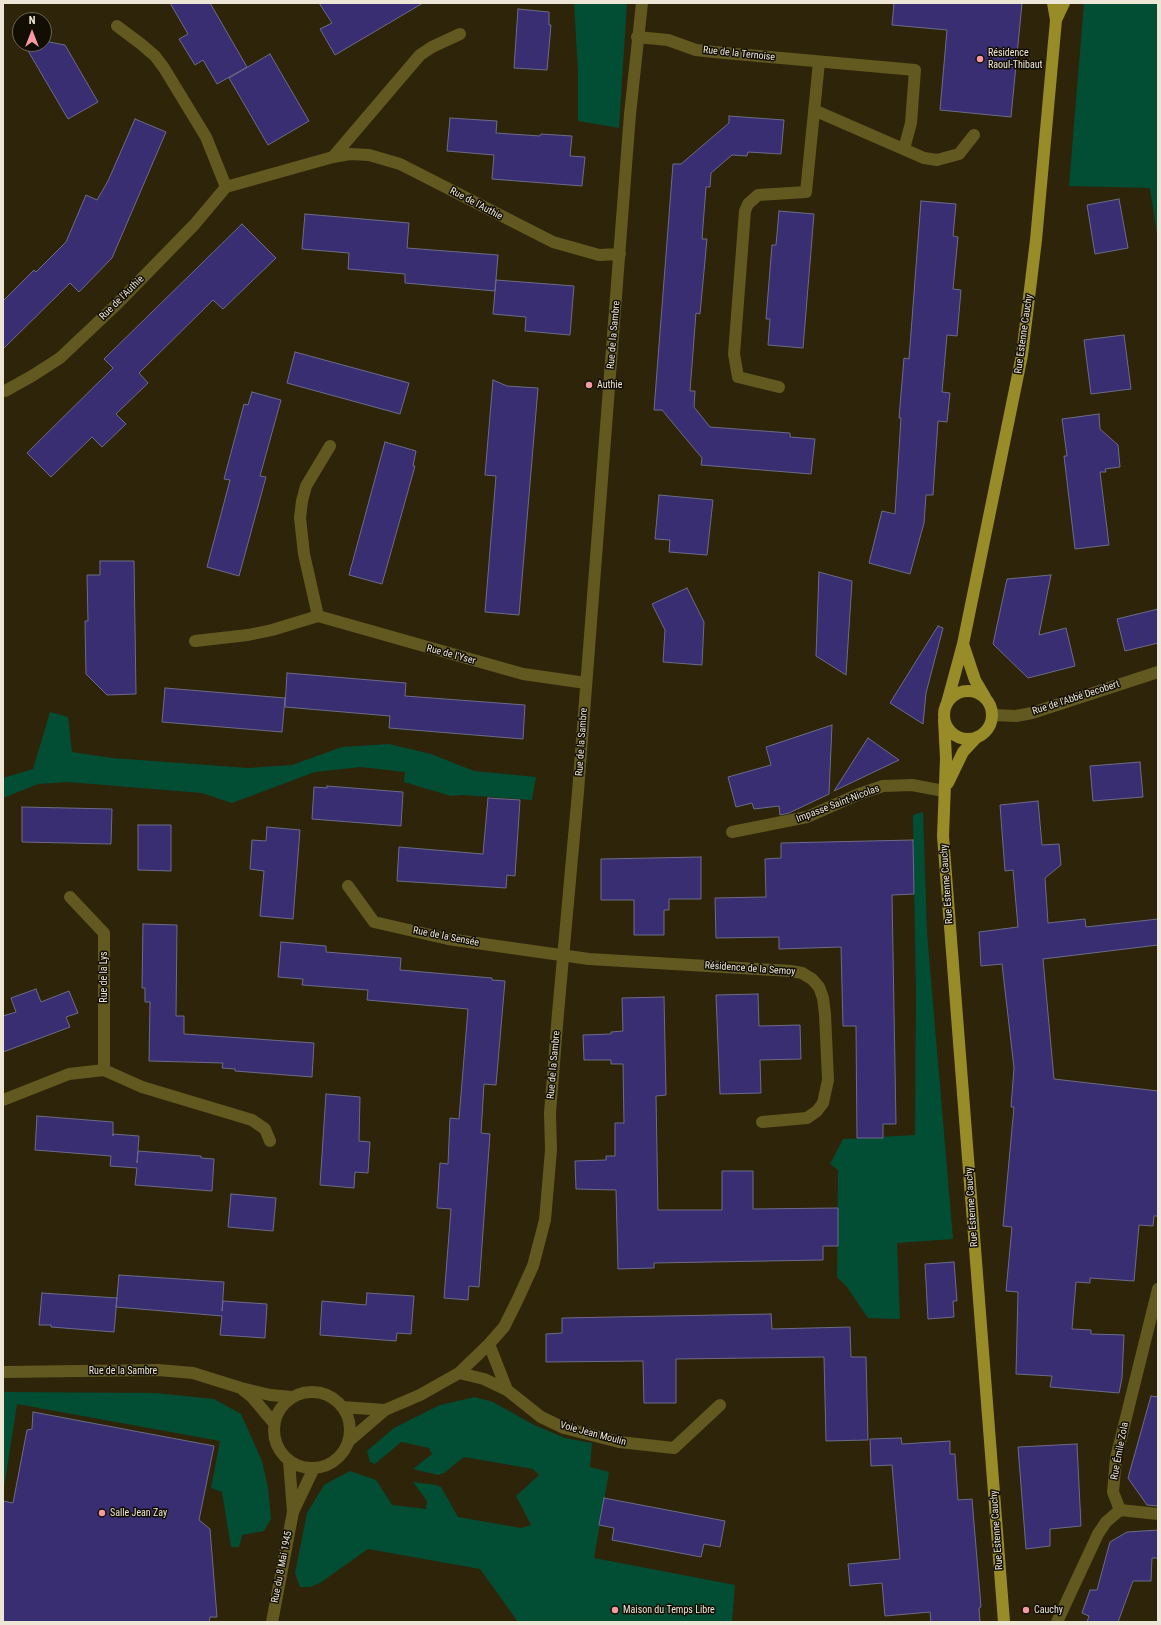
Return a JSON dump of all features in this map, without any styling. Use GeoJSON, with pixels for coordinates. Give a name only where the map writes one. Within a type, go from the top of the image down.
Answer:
{"type":"FeatureCollection","features":[{"type":"Feature","properties":{"kind":"main road","name":"Rue Estenne Cauchy"},"geometry":{"type":"LineString","coordinates":[[947,703],[963,644],[1024,343],[1036,240],[1056,20],[1053,3]]}},
{"type":"Feature","properties":{"kind":"main road","name":"Rue Estenne Cauchy"},"geometry":{"type":"LineString","coordinates":[[1056,20],[1064,3]]}},
{"type":"Feature","properties":{"kind":"main road","name":"Rue Estenne Cauchy"},"geometry":{"type":"LineString","coordinates":[[963,644],[974,680],[987,700]]}},
{"type":"Feature","properties":{"kind":"main road"},"geometry":{"type":"LineString","coordinates":[[964,691],[974,692],[987,700],[992,715],[987,730],[977,736],[965,738],[951,732],[944,720],[944,713],[947,703],[954,695],[964,691]]}},
{"type":"Feature","properties":{"kind":"main road","name":"Rue Estenne Cauchy"},"geometry":{"type":"LineString","coordinates":[[944,720],[943,819],[945,866],[1004,1622]]}},
{"type":"Feature","properties":{"kind":"main road","name":"Rue Estenne Cauchy"},"geometry":{"type":"LineString","coordinates":[[944,791],[957,762],[967,746],[977,736]]}},
{"type":"Feature","properties":{"kind":"street","name":"Rue de la Sambre"},"geometry":{"type":"LineString","coordinates":[[349,1441],[385,1410],[420,1395],[459,1373],[489,1344],[504,1326],[533,1266],[545,1220],[551,1150],[550,1113],[578,792],[637,37],[642,3]]}},
{"type":"Feature","properties":{"kind":"street"},"geometry":{"type":"LineString","coordinates":[[117,26],[155,56],[164,68],[206,137],[226,187]]}},
{"type":"Feature","properties":{"kind":"street"},"geometry":{"type":"LineString","coordinates":[[333,156],[420,55],[432,47],[460,34]]}},
{"type":"Feature","properties":{"kind":"street","name":"Rue de la Ternoise"},"geometry":{"type":"LineString","coordinates":[[637,37],[668,40],[702,51],[915,70],[911,123],[904,149]]}},
{"type":"Feature","properties":{"kind":"street"},"geometry":{"type":"LineString","coordinates":[[779,387],[738,377],[734,354],[745,211],[748,204],[758,195],[806,192],[816,111],[819,62]]}},
{"type":"Feature","properties":{"kind":"street"},"geometry":{"type":"LineString","coordinates":[[816,111],[924,158],[938,160],[959,154],[974,135]]}},
{"type":"Feature","properties":{"kind":"street","name":"Rue de l'Authie"},"geometry":{"type":"LineString","coordinates":[[5,391],[60,358],[194,225],[226,187],[333,156],[350,154],[369,155],[400,164],[553,242],[599,255],[620,254]]}},
{"type":"Feature","properties":{"kind":"street"},"geometry":{"type":"LineString","coordinates":[[195,641],[248,635],[272,630],[318,616],[304,554],[300,518],[306,486],[330,446]]}},
{"type":"Feature","properties":{"kind":"street","name":"Rue de l'Yser"},"geometry":{"type":"LineString","coordinates":[[318,616],[524,674],[586,683]]}},
{"type":"Feature","properties":{"kind":"street","name":"Rue de l'Abbé Decobert"},"geometry":{"type":"LineString","coordinates":[[992,715],[1016,716],[1032,713],[1158,672]]}},
{"type":"Feature","properties":{"kind":"street","name":"Impasse Saint-Nicolas"},"geometry":{"type":"LineString","coordinates":[[732,832],[807,817],[860,794],[883,786],[912,786],[944,791]]}},
{"type":"Feature","properties":{"kind":"street","name":"Rue de la Sensée"},"geometry":{"type":"LineString","coordinates":[[348,886],[374,922],[448,939],[563,956]]}},
{"type":"Feature","properties":{"kind":"street","name":"Rue de la Lys"},"geometry":{"type":"LineString","coordinates":[[70,897],[104,933],[104,1070]]}},
{"type":"Feature","properties":{"kind":"street","name":"Résidence de la Semoy"},"geometry":{"type":"LineString","coordinates":[[563,956],[791,971],[802,973],[812,979],[821,993],[825,1014],[828,1080],[823,1103],[817,1111],[807,1118],[762,1122]]}},
{"type":"Feature","properties":{"kind":"street"},"geometry":{"type":"LineString","coordinates":[[3,1100],[69,1074],[104,1070],[142,1087],[252,1120],[264,1129],[270,1141]]}},
{"type":"Feature","properties":{"kind":"street","name":"Rue Émile Zola"},"geometry":{"type":"LineString","coordinates":[[1120,1510],[1113,1492],[1116,1458],[1158,1289]]}},
{"type":"Feature","properties":{"kind":"street"},"geometry":{"type":"LineString","coordinates":[[489,1344],[506,1390]]}},
{"type":"Feature","properties":{"kind":"street","name":"Rue de la Sambre"},"geometry":{"type":"LineString","coordinates":[[3,1372],[158,1370],[193,1373],[241,1388],[270,1395],[292,1397]]}},
{"type":"Feature","properties":{"kind":"street","name":"Voie Jean Moulin"},"geometry":{"type":"LineString","coordinates":[[459,1373],[484,1379],[506,1390],[541,1417],[564,1428],[619,1442],[674,1448],[720,1405]]}},
{"type":"Feature","properties":{"kind":"street","name":"Rue de la Sambre"},"geometry":{"type":"LineString","coordinates":[[241,1388],[252,1397],[274,1423]]}},
{"type":"Feature","properties":{"kind":"street"},"geometry":{"type":"LineString","coordinates":[[312,1392],[323,1393],[334,1398],[342,1407],[348,1417],[350,1429],[349,1441],[339,1457],[327,1465],[314,1468],[297,1465],[289,1461],[276,1444],[274,1423],[280,1408],[292,1397],[312,1392]]}},
{"type":"Feature","properties":{"kind":"street","name":"Rue de la Sambre"},"geometry":{"type":"LineString","coordinates":[[342,1407],[385,1410]]}},
{"type":"Feature","properties":{"kind":"street","name":"Rue du 8 Mai 1945"},"geometry":{"type":"LineString","coordinates":[[289,1461],[289,1481],[293,1512]]}},
{"type":"Feature","properties":{"kind":"street","name":"Rue du 8 Mai 1945"},"geometry":{"type":"LineString","coordinates":[[272,1622],[293,1512],[314,1468]]}},
{"type":"Feature","properties":{"kind":"street"},"geometry":{"type":"LineString","coordinates":[[1057,1622],[1098,1534],[1106,1522],[1120,1510],[1158,1514]]}},
{"type":"Feature","properties":{"kind":"green space"},"geometry":{"type":"Polygon","coordinates":[[[574,3],[627,3],[619,128],[578,121],[578,72],[574,3]]]}},
{"type":"Feature","properties":{"kind":"green space"},"geometry":{"type":"Polygon","coordinates":[[[1084,3],[1158,3],[1158,241],[1150,188],[1069,186],[1084,3]]]}},
{"type":"Feature","properties":{"kind":"green space"},"geometry":{"type":"Polygon","coordinates":[[[50,712],[68,717],[72,752],[112,758],[248,768],[292,765],[342,747],[389,744],[431,754],[474,771],[536,777],[532,800],[463,795],[451,796],[404,782],[405,772],[361,767],[315,772],[232,803],[202,793],[68,782],[38,784],[3,798],[3,778],[33,769],[50,712]]]}},
{"type":"Feature","properties":{"kind":"green space"},"geometry":{"type":"Polygon","coordinates":[[[923,812],[927,933],[953,1239],[897,1243],[900,1319],[868,1318],[847,1287],[837,1277],[838,1170],[830,1164],[843,1139],[915,1135],[916,995],[913,815],[923,812]]]}},
{"type":"Feature","properties":{"kind":"green space"},"geometry":{"type":"Polygon","coordinates":[[[3,1392],[156,1393],[214,1399],[241,1414],[262,1461],[268,1488],[271,1519],[264,1531],[242,1535],[239,1547],[231,1547],[222,1492],[211,1488],[220,1441],[17,1404],[3,1494],[3,1392]]]}},
{"type":"Feature","properties":{"kind":"green space"},"geometry":{"type":"Polygon","coordinates":[[[475,1397],[493,1402],[534,1425],[565,1438],[592,1443],[590,1467],[609,1472],[594,1558],[735,1585],[732,1622],[518,1622],[480,1569],[368,1549],[320,1583],[310,1587],[300,1587],[295,1573],[307,1513],[324,1485],[350,1471],[376,1480],[392,1505],[426,1509],[427,1501],[413,1482],[436,1485],[441,1487],[458,1517],[521,1528],[531,1525],[516,1496],[539,1475],[533,1469],[464,1457],[444,1473],[438,1475],[413,1469],[432,1454],[429,1448],[401,1442],[375,1464],[370,1462],[367,1451],[394,1428],[440,1405],[475,1397]]]}},
{"type":"Feature","properties":{"kind":"building"},"geometry":{"type":"Polygon","coordinates":[[[170,3],[210,3],[247,67],[217,84],[203,60],[195,65],[179,39],[188,34],[170,3]]]}},
{"type":"Feature","properties":{"kind":"building"},"geometry":{"type":"Polygon","coordinates":[[[319,3],[423,3],[335,55],[320,29],[332,23],[319,3]]]}},
{"type":"Feature","properties":{"kind":"building","name":"Résidence Raoul-Thibaut"},"geometry":{"type":"Polygon","coordinates":[[[894,3],[1022,3],[1011,117],[940,110],[947,30],[892,25],[894,3]]]}},
{"type":"Feature","properties":{"kind":"building"},"geometry":{"type":"Polygon","coordinates":[[[518,9],[549,12],[549,25],[551,25],[547,70],[514,68],[518,9]]]}},
{"type":"Feature","properties":{"kind":"building"},"geometry":{"type":"Polygon","coordinates":[[[52,43],[65,45],[98,102],[68,119],[29,52],[52,52],[52,43]]]}},
{"type":"Feature","properties":{"kind":"building"},"geometry":{"type":"Polygon","coordinates":[[[270,54],[309,121],[268,145],[229,78],[270,54]]]}},
{"type":"Feature","properties":{"kind":"building"},"geometry":{"type":"Polygon","coordinates":[[[729,116],[784,120],[781,154],[748,152],[747,156],[732,155],[711,173],[710,187],[706,187],[702,239],[707,239],[700,314],[696,313],[690,391],[695,391],[694,407],[710,427],[790,433],[790,437],[815,439],[811,474],[701,465],[702,458],[662,410],[654,410],[673,164],[681,164],[729,123],[729,116]]]}},
{"type":"Feature","properties":{"kind":"building"},"geometry":{"type":"Polygon","coordinates":[[[450,118],[497,121],[496,133],[540,136],[541,134],[572,136],[570,156],[585,157],[582,186],[492,179],[494,155],[447,151],[450,118]]]}},
{"type":"Feature","properties":{"kind":"building"},"geometry":{"type":"Polygon","coordinates":[[[135,119],[166,132],[112,258],[79,292],[70,283],[3,349],[3,301],[34,270],[36,272],[66,242],[86,195],[97,200],[108,181],[135,119]]]}},
{"type":"Feature","properties":{"kind":"building"},"geometry":{"type":"Polygon","coordinates":[[[1119,199],[1128,248],[1095,254],[1087,205],[1119,199]]]}},
{"type":"Feature","properties":{"kind":"building"},"geometry":{"type":"Polygon","coordinates":[[[921,201],[956,204],[953,236],[958,237],[953,289],[961,290],[957,336],[947,335],[942,392],[950,393],[947,422],[938,421],[933,495],[926,495],[924,523],[910,574],[869,563],[882,511],[895,514],[901,418],[899,418],[904,358],[909,359],[921,201]]]}},
{"type":"Feature","properties":{"kind":"building"},"geometry":{"type":"Polygon","coordinates":[[[779,211],[814,214],[803,348],[768,345],[770,319],[766,319],[772,245],[776,245],[779,211]]]}},
{"type":"Feature","properties":{"kind":"building"},"geometry":{"type":"Polygon","coordinates":[[[305,214],[409,223],[407,248],[498,255],[495,291],[405,283],[405,274],[348,269],[349,253],[302,249],[305,214]]]}},
{"type":"Feature","properties":{"kind":"building"},"geometry":{"type":"Polygon","coordinates":[[[242,224],[276,258],[223,309],[213,300],[139,373],[148,383],[116,414],[126,424],[102,447],[92,437],[51,477],[27,453],[113,368],[104,359],[242,224]]]}},
{"type":"Feature","properties":{"kind":"building"},"geometry":{"type":"Polygon","coordinates":[[[496,280],[574,286],[570,335],[525,331],[526,317],[493,314],[496,280]]]}},
{"type":"Feature","properties":{"kind":"building"},"geometry":{"type":"Polygon","coordinates":[[[1124,335],[1131,389],[1091,394],[1084,340],[1124,335]]]}},
{"type":"Feature","properties":{"kind":"building"},"geometry":{"type":"Polygon","coordinates":[[[295,352],[409,383],[400,414],[287,383],[295,352]]]}},
{"type":"Feature","properties":{"kind":"building"},"geometry":{"type":"Polygon","coordinates":[[[493,380],[507,386],[538,388],[519,615],[485,612],[496,476],[485,475],[493,380]]]}},
{"type":"Feature","properties":{"kind":"building"},"geometry":{"type":"Polygon","coordinates":[[[252,392],[281,400],[260,476],[266,477],[239,576],[207,567],[230,480],[224,479],[244,404],[248,405],[252,392]]]}},
{"type":"Feature","properties":{"kind":"building"},"geometry":{"type":"Polygon","coordinates":[[[1099,414],[1100,429],[1118,445],[1120,467],[1105,469],[1106,472],[1100,472],[1109,545],[1075,549],[1064,456],[1067,456],[1062,419],[1099,414]]]}},
{"type":"Feature","properties":{"kind":"building"},"geometry":{"type":"Polygon","coordinates":[[[385,442],[416,451],[413,466],[415,466],[382,584],[349,575],[385,442]]]}},
{"type":"Feature","properties":{"kind":"building"},"geometry":{"type":"Polygon","coordinates":[[[659,495],[713,500],[707,555],[669,552],[670,540],[655,539],[659,495]]]}},
{"type":"Feature","properties":{"kind":"building"},"geometry":{"type":"Polygon","coordinates":[[[100,561],[134,561],[136,694],[107,695],[86,674],[85,621],[88,621],[87,575],[100,575],[100,561]]]}},
{"type":"Feature","properties":{"kind":"building"},"geometry":{"type":"Polygon","coordinates":[[[819,572],[852,581],[846,675],[816,656],[819,572]]]}},
{"type":"Feature","properties":{"kind":"building"},"geometry":{"type":"Polygon","coordinates":[[[1051,575],[1039,635],[1066,628],[1075,666],[1028,678],[993,644],[1007,579],[1051,575]]]}},
{"type":"Feature","properties":{"kind":"building"},"geometry":{"type":"Polygon","coordinates":[[[687,588],[704,622],[702,665],[663,662],[665,630],[652,604],[687,588]]]}},
{"type":"Feature","properties":{"kind":"building"},"geometry":{"type":"Polygon","coordinates":[[[1158,609],[1158,643],[1125,651],[1117,619],[1158,609]]]}},
{"type":"Feature","properties":{"kind":"building"},"geometry":{"type":"Polygon","coordinates":[[[938,626],[943,628],[926,693],[923,724],[890,703],[938,626]]]}},
{"type":"Feature","properties":{"kind":"building"},"geometry":{"type":"Polygon","coordinates":[[[287,673],[406,683],[405,696],[525,705],[523,739],[389,728],[390,716],[285,707],[287,673]]]}},
{"type":"Feature","properties":{"kind":"building"},"geometry":{"type":"Polygon","coordinates":[[[165,688],[285,698],[282,732],[162,722],[165,688]]]}},
{"type":"Feature","properties":{"kind":"building"},"geometry":{"type":"Polygon","coordinates":[[[832,725],[829,794],[789,813],[780,815],[779,806],[754,809],[752,803],[736,807],[728,777],[771,765],[766,747],[832,725]]]}},
{"type":"Feature","properties":{"kind":"building"},"geometry":{"type":"Polygon","coordinates":[[[868,738],[899,760],[834,791],[868,738]]]}},
{"type":"Feature","properties":{"kind":"building"},"geometry":{"type":"Polygon","coordinates":[[[1140,762],[1143,797],[1093,801],[1090,766],[1140,762]]]}},
{"type":"Feature","properties":{"kind":"building"},"geometry":{"type":"Polygon","coordinates":[[[327,786],[403,792],[401,826],[312,819],[314,787],[327,788],[327,786]]]}},
{"type":"Feature","properties":{"kind":"building"},"geometry":{"type":"Polygon","coordinates":[[[488,798],[520,800],[515,876],[507,875],[506,888],[397,881],[399,847],[483,854],[488,798]]]}},
{"type":"Feature","properties":{"kind":"building"},"geometry":{"type":"Polygon","coordinates":[[[1038,801],[1042,845],[1059,844],[1061,865],[1045,878],[1048,923],[1085,919],[1086,927],[1158,919],[1158,945],[1043,959],[1054,1079],[1158,1091],[1158,1216],[1154,1216],[1153,1226],[1139,1225],[1134,1281],[1090,1278],[1090,1283],[1076,1282],[1072,1329],[1091,1330],[1091,1334],[1124,1335],[1122,1378],[1119,1393],[1050,1387],[1052,1376],[1016,1374],[1018,1292],[1006,1291],[1012,1227],[1003,1226],[1014,1107],[1011,1107],[1014,1068],[1002,964],[981,966],[979,932],[1018,927],[1013,870],[1005,871],[1000,805],[1038,801]]]}},
{"type":"Feature","properties":{"kind":"building"},"geometry":{"type":"Polygon","coordinates":[[[22,807],[112,809],[111,844],[22,842],[22,807]]]}},
{"type":"Feature","properties":{"kind":"building"},"geometry":{"type":"Polygon","coordinates":[[[138,825],[171,825],[171,871],[138,870],[138,825]]]}},
{"type":"Feature","properties":{"kind":"building"},"geometry":{"type":"Polygon","coordinates":[[[267,827],[300,830],[293,919],[260,916],[264,871],[250,869],[252,840],[266,841],[267,827]]]}},
{"type":"Feature","properties":{"kind":"building"},"geometry":{"type":"Polygon","coordinates":[[[913,840],[914,894],[892,895],[896,1124],[883,1124],[883,1138],[857,1138],[856,1026],[843,1026],[841,947],[779,949],[779,937],[716,938],[715,898],[766,897],[765,859],[781,858],[781,843],[913,840]]]}},
{"type":"Feature","properties":{"kind":"building"},"geometry":{"type":"Polygon","coordinates":[[[701,857],[701,899],[669,899],[669,910],[664,910],[664,935],[634,935],[634,900],[601,900],[601,859],[701,857]]]}},
{"type":"Feature","properties":{"kind":"building"},"geometry":{"type":"Polygon","coordinates":[[[143,924],[177,925],[176,1016],[184,1016],[184,1034],[314,1043],[312,1077],[235,1071],[235,1069],[222,1068],[223,1063],[149,1061],[150,1002],[145,1002],[145,988],[142,988],[143,924]]]}},
{"type":"Feature","properties":{"kind":"building"},"geometry":{"type":"Polygon","coordinates":[[[281,942],[326,946],[326,952],[401,958],[400,970],[492,978],[492,980],[505,981],[496,1085],[484,1084],[481,1133],[490,1134],[479,1287],[469,1286],[468,1300],[444,1298],[451,1209],[437,1208],[440,1163],[448,1164],[450,1118],[459,1119],[468,1009],[367,1000],[368,990],[302,985],[303,979],[278,977],[281,942]]]}},
{"type":"Feature","properties":{"kind":"building"},"geometry":{"type":"Polygon","coordinates":[[[36,989],[41,1002],[69,991],[78,1013],[66,1017],[70,1027],[3,1052],[3,1016],[16,1012],[11,998],[36,989]]]}},
{"type":"Feature","properties":{"kind":"building"},"geometry":{"type":"Polygon","coordinates":[[[758,994],[759,1026],[800,1025],[801,1059],[760,1060],[761,1093],[720,1094],[716,995],[758,994]]]}},
{"type":"Feature","properties":{"kind":"building"},"geometry":{"type":"Polygon","coordinates":[[[664,997],[666,1095],[656,1096],[658,1210],[722,1210],[722,1171],[753,1171],[753,1209],[838,1208],[838,1246],[823,1246],[823,1260],[654,1263],[654,1268],[618,1269],[616,1190],[576,1189],[575,1161],[606,1160],[606,1156],[615,1156],[615,1123],[624,1123],[623,1064],[611,1064],[611,1060],[584,1060],[583,1035],[611,1034],[611,1032],[623,1031],[622,998],[664,997]]]}},
{"type":"Feature","properties":{"kind":"building"},"geometry":{"type":"Polygon","coordinates":[[[326,1094],[360,1097],[359,1141],[370,1142],[368,1173],[355,1172],[354,1188],[320,1185],[326,1094]]]}},
{"type":"Feature","properties":{"kind":"building"},"geometry":{"type":"Polygon","coordinates":[[[37,1116],[113,1122],[113,1134],[139,1136],[137,1163],[138,1151],[201,1156],[201,1158],[214,1159],[212,1191],[135,1185],[137,1168],[110,1166],[111,1156],[35,1150],[37,1116]]]}},
{"type":"Feature","properties":{"kind":"building"},"geometry":{"type":"Polygon","coordinates":[[[231,1194],[276,1198],[273,1231],[228,1227],[231,1194]]]}},
{"type":"Feature","properties":{"kind":"building"},"geometry":{"type":"Polygon","coordinates":[[[954,1262],[957,1301],[953,1301],[954,1317],[928,1319],[925,1264],[954,1262]]]}},
{"type":"Feature","properties":{"kind":"building"},"geometry":{"type":"Polygon","coordinates":[[[119,1275],[224,1282],[222,1311],[223,1301],[267,1304],[265,1338],[220,1335],[222,1316],[116,1307],[119,1275]]]}},
{"type":"Feature","properties":{"kind":"building"},"geometry":{"type":"Polygon","coordinates":[[[42,1293],[117,1298],[114,1332],[39,1325],[42,1293]]]}},
{"type":"Feature","properties":{"kind":"building"},"geometry":{"type":"Polygon","coordinates":[[[367,1293],[414,1296],[411,1334],[397,1333],[396,1341],[320,1335],[322,1301],[366,1305],[367,1293]]]}},
{"type":"Feature","properties":{"kind":"building"},"geometry":{"type":"Polygon","coordinates":[[[771,1314],[772,1329],[850,1327],[851,1357],[866,1357],[868,1440],[826,1441],[824,1357],[676,1359],[676,1403],[644,1403],[643,1361],[546,1362],[546,1334],[562,1333],[562,1318],[771,1314]]]}},
{"type":"Feature","properties":{"kind":"building"},"geometry":{"type":"Polygon","coordinates":[[[1151,1396],[1158,1397],[1158,1506],[1147,1505],[1128,1478],[1151,1396]]]}},
{"type":"Feature","properties":{"kind":"building","name":"Salle Jean Zay"},"geometry":{"type":"Polygon","coordinates":[[[33,1412],[214,1446],[199,1520],[210,1529],[217,1617],[210,1617],[209,1622],[3,1622],[3,1501],[13,1503],[27,1430],[32,1429],[33,1412]]]}},
{"type":"Feature","properties":{"kind":"building"},"geometry":{"type":"Polygon","coordinates":[[[901,1438],[902,1444],[950,1441],[950,1454],[955,1454],[958,1500],[972,1499],[981,1607],[979,1608],[980,1622],[931,1622],[930,1612],[885,1616],[882,1583],[850,1586],[848,1564],[900,1559],[892,1465],[871,1466],[870,1439],[901,1438]]]}},
{"type":"Feature","properties":{"kind":"building"},"geometry":{"type":"Polygon","coordinates":[[[1077,1444],[1081,1526],[1050,1529],[1050,1546],[1026,1549],[1018,1447],[1077,1444]]]}},
{"type":"Feature","properties":{"kind":"building"},"geometry":{"type":"Polygon","coordinates":[[[604,1498],[725,1521],[720,1547],[704,1544],[701,1557],[612,1540],[614,1528],[599,1525],[604,1498]]]}},
{"type":"Feature","properties":{"kind":"building"},"geometry":{"type":"Polygon","coordinates":[[[1158,1530],[1158,1558],[1152,1558],[1151,1581],[1133,1581],[1118,1622],[1087,1622],[1089,1616],[1082,1613],[1090,1590],[1097,1590],[1110,1542],[1127,1532],[1158,1530]]]}},
{"type":"Feature","properties":{"kind":"place","name":"Résidence Raoul-Thibaut"},"geometry":{"type":"Point","coordinates":[980,59]}},
{"type":"Feature","properties":{"kind":"place","name":"Authie"},"geometry":{"type":"Point","coordinates":[589,385]}},
{"type":"Feature","properties":{"kind":"place","name":"Salle Jean Zay"},"geometry":{"type":"Point","coordinates":[102,1513]}},
{"type":"Feature","properties":{"kind":"place","name":"Maison du Temps Libre"},"geometry":{"type":"Point","coordinates":[615,1610]}},
{"type":"Feature","properties":{"kind":"place","name":"Cauchy"},"geometry":{"type":"Point","coordinates":[1026,1610]}}]}
